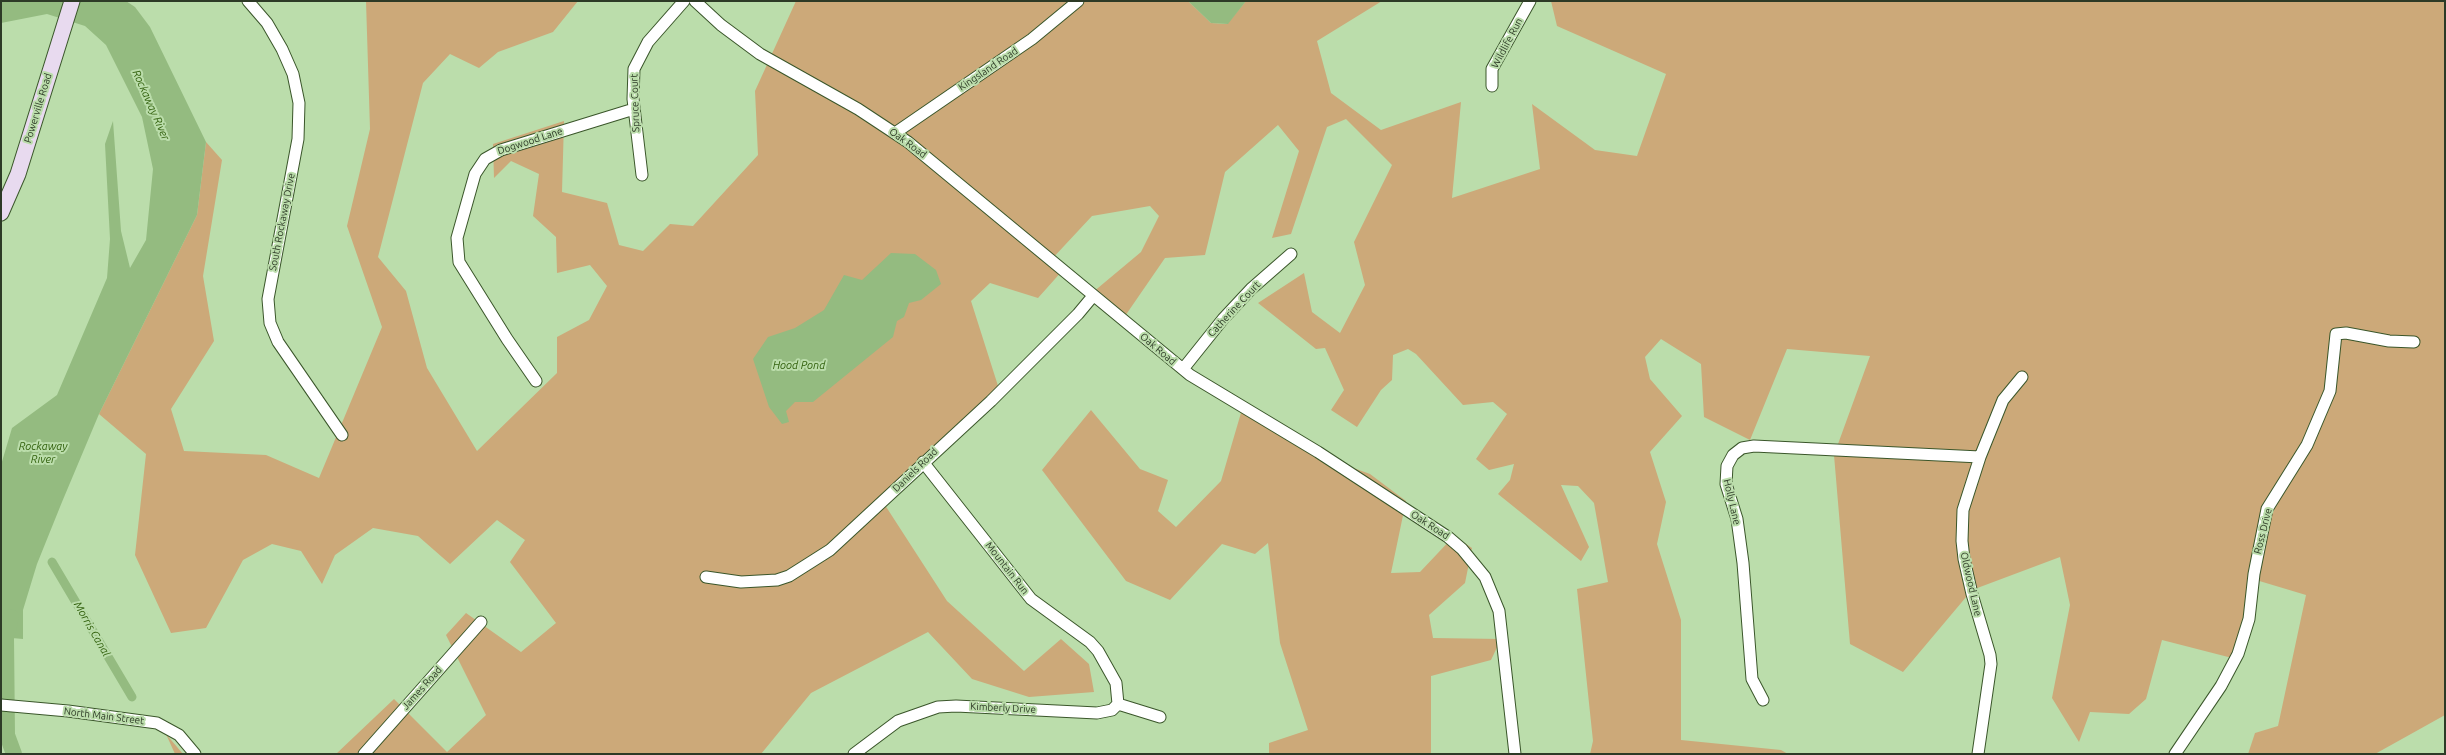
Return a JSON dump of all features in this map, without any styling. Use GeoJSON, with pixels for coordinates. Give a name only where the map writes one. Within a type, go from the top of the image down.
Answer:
{"type":"FeatureCollection","features":[{"type":"Feature","properties":{"kind":"main road","name":"Powerville Road"},"geometry":{"type":"LineString","coordinates":[[1,213],[18,174],[72,1]]}},
{"type":"Feature","properties":{"kind":"street","name":"South Rockaway Drive"},"geometry":{"type":"LineString","coordinates":[[248,1],[267,23],[282,49],[292,74],[299,102],[298,139],[268,299],[270,323],[278,342],[342,435]]}},
{"type":"Feature","properties":{"kind":"street","name":"Spruce Court"},"geometry":{"type":"LineString","coordinates":[[642,175],[634,109],[633,75],[638,58],[663,23],[684,1]]}},
{"type":"Feature","properties":{"kind":"street","name":"Oak Road"},"geometry":{"type":"LineString","coordinates":[[695,1],[726,29],[760,54],[851,105],[895,133],[942,169],[1183,370],[1208,388],[1318,452],[1448,537],[1474,562],[1493,593],[1499,610],[1515,754]]}},
{"type":"Feature","properties":{"kind":"street","name":"Kingsland Road"},"geometry":{"type":"LineString","coordinates":[[895,133],[1032,39],[1078,1]]}},
{"type":"Feature","properties":{"kind":"street","name":"Wildlife Run"},"geometry":{"type":"LineString","coordinates":[[1492,86],[1492,69],[1530,1]]}},
{"type":"Feature","properties":{"kind":"street","name":"Dogwood Lane"},"geometry":{"type":"LineString","coordinates":[[536,381],[507,339],[459,262],[457,238],[475,174],[485,159],[501,150],[634,109]]}},
{"type":"Feature","properties":{"kind":"street","name":"Catherine Court"},"geometry":{"type":"LineString","coordinates":[[1183,370],[1223,318],[1251,289],[1291,254]]}},
{"type":"Feature","properties":{"kind":"street","name":"Daniels Road"},"geometry":{"type":"LineString","coordinates":[[706,578],[741,582],[777,580],[789,576],[830,550],[923,462],[991,401],[1078,314],[1093,296]]}},
{"type":"Feature","properties":{"kind":"street","name":"Ross Drive"},"geometry":{"type":"LineString","coordinates":[[2175,754],[2221,686],[2238,654],[2248,619],[2254,574],[2267,509],[2307,445],[2330,391],[2336,334],[2346,333],[2388,341],[2414,342]]}},
{"type":"Feature","properties":{"kind":"street","name":"Oldwood Lane"},"geometry":{"type":"LineString","coordinates":[[1978,754],[1991,664],[1990,655],[1972,594],[1964,559],[1962,522],[1966,498],[1980,457],[2003,400],[2022,377]]}},
{"type":"Feature","properties":{"kind":"street","name":"Holly Lane"},"geometry":{"type":"LineString","coordinates":[[1763,700],[1752,679],[1748,611],[1741,548],[1737,519],[1726,484],[1727,466],[1733,455],[1742,448],[1754,446],[1980,457]]}},
{"type":"Feature","properties":{"kind":"street","name":"Mountain Run"},"geometry":{"type":"LineString","coordinates":[[923,462],[1031,599],[1090,642],[1098,651],[1116,683],[1118,704]]}},
{"type":"Feature","properties":{"kind":"street","name":"James Road"},"geometry":{"type":"LineString","coordinates":[[364,754],[481,622]]}},
{"type":"Feature","properties":{"kind":"street"},"geometry":{"type":"LineString","coordinates":[[1118,704],[1160,717]]}},
{"type":"Feature","properties":{"kind":"street","name":"Kimberly Drive"},"geometry":{"type":"LineString","coordinates":[[854,754],[898,721],[938,707],[956,706],[1097,713],[1112,710],[1118,704]]}},
{"type":"Feature","properties":{"kind":"street","name":"North Main Street"},"geometry":{"type":"LineString","coordinates":[[1,705],[157,723],[179,734],[196,754]]}},
{"type":"Feature","properties":{"kind":"shaded area"},"geometry":{"type":"Polygon","coordinates":[[[366,1],[578,1],[553,32],[498,52],[479,68],[450,54],[423,83],[378,257],[406,291],[427,368],[477,451],[557,373],[557,337],[589,320],[607,286],[590,265],[557,273],[556,237],[533,216],[539,174],[511,161],[494,178],[493,144],[564,121],[562,192],[607,203],[619,245],[643,251],[670,224],[693,226],[758,155],[755,91],[796,1],[1188,1],[1211,23],[1227,24],[1246,1],[1382,1],[1317,41],[1331,93],[1381,130],[1461,102],[1452,198],[1540,169],[1532,104],[1595,150],[1637,156],[1666,74],[1557,26],[1551,1],[2445,1],[2445,715],[2375,754],[2248,754],[2255,733],[2278,726],[2306,595],[2256,580],[2236,659],[2162,640],[2146,699],[2129,714],[2090,712],[2079,742],[2052,698],[2070,605],[2060,557],[1972,590],[1903,672],[1850,644],[1834,455],[1870,356],[1787,349],[1750,440],[1704,417],[1701,364],[1661,339],[1645,357],[1650,379],[1682,416],[1650,452],[1666,502],[1657,544],[1681,620],[1681,740],[1781,750],[1788,754],[1590,754],[1593,741],[1577,589],[1608,582],[1594,503],[1578,486],[1561,485],[1589,547],[1581,561],[1498,494],[1510,480],[1514,464],[1489,470],[1476,459],[1507,414],[1493,402],[1463,405],[1416,354],[1408,349],[1393,355],[1392,380],[1381,390],[1357,427],[1331,410],[1344,390],[1325,348],[1316,349],[1258,303],[1304,273],[1312,312],[1340,333],[1365,285],[1354,242],[1392,165],[1346,119],[1327,127],[1291,234],[1272,238],[1299,151],[1278,125],[1225,172],[1205,255],[1165,258],[1123,319],[1092,293],[1141,252],[1159,216],[1150,206],[1092,216],[1051,260],[1063,270],[1038,298],[990,283],[971,301],[999,389],[883,502],[947,601],[1024,671],[1061,639],[1089,664],[1094,692],[1029,697],[972,679],[928,632],[811,693],[761,754],[336,754],[394,699],[447,752],[486,715],[446,635],[466,613],[521,652],[556,623],[510,562],[525,540],[497,520],[450,564],[418,536],[373,528],[335,555],[322,584],[301,551],[272,544],[243,560],[206,628],[171,633],[135,555],[146,454],[99,414],[197,215],[206,142],[222,160],[203,276],[214,341],[171,409],[184,451],[266,455],[319,478],[382,327],[347,226],[370,129],[366,1]]]}},
{"type":"Feature","properties":{"kind":"shaded area"},"geometry":{"type":"Polygon","coordinates":[[[1243,406],[1326,458],[1370,474],[1406,501],[1391,573],[1420,572],[1454,536],[1472,548],[1465,583],[1429,615],[1433,638],[1501,639],[1491,660],[1431,676],[1431,754],[1269,754],[1269,743],[1308,730],[1280,643],[1268,543],[1255,554],[1222,544],[1170,600],[1126,581],[1042,470],[1091,410],[1140,469],[1168,480],[1158,511],[1176,527],[1221,481],[1243,406]]]}},
{"type":"Feature","properties":{"kind":"shaded area"},"geometry":{"type":"Polygon","coordinates":[[[166,734],[183,754],[175,754],[166,734]]]}},
{"type":"Feature","properties":{"kind":"water","name":"Rockaway River"},"geometry":{"type":"Polygon","coordinates":[[[1,1],[126,1],[135,7],[150,27],[206,142],[197,215],[99,414],[62,502],[37,564],[23,610],[23,639],[1,637],[1,465],[12,428],[57,395],[107,278],[110,239],[105,144],[113,121],[121,231],[130,268],[146,240],[153,169],[142,117],[106,45],[85,26],[47,14],[1,23],[1,1]]]}},
{"type":"Feature","properties":{"kind":"water"},"geometry":{"type":"Polygon","coordinates":[[[1188,1],[1246,1],[1228,24],[1211,23],[1188,1]]]}},
{"type":"Feature","properties":{"kind":"water","name":"Hood Pond"},"geometry":{"type":"Polygon","coordinates":[[[891,253],[915,254],[936,270],[941,284],[921,300],[909,303],[904,317],[897,321],[893,337],[813,402],[795,402],[786,411],[789,422],[782,424],[769,407],[753,359],[768,337],[795,328],[824,310],[844,275],[862,280],[891,253]]]}},
{"type":"Feature","properties":{"kind":"waterway","name":"Morris Canal"},"geometry":{"type":"LineString","coordinates":[[52,562],[132,697]]}},
{"type":"Feature","properties":{"kind":"waterway","name":"Rockaway River"},"geometry":{"type":"LineString","coordinates":[[11,617],[6,638],[7,735],[14,754]]}}]}
